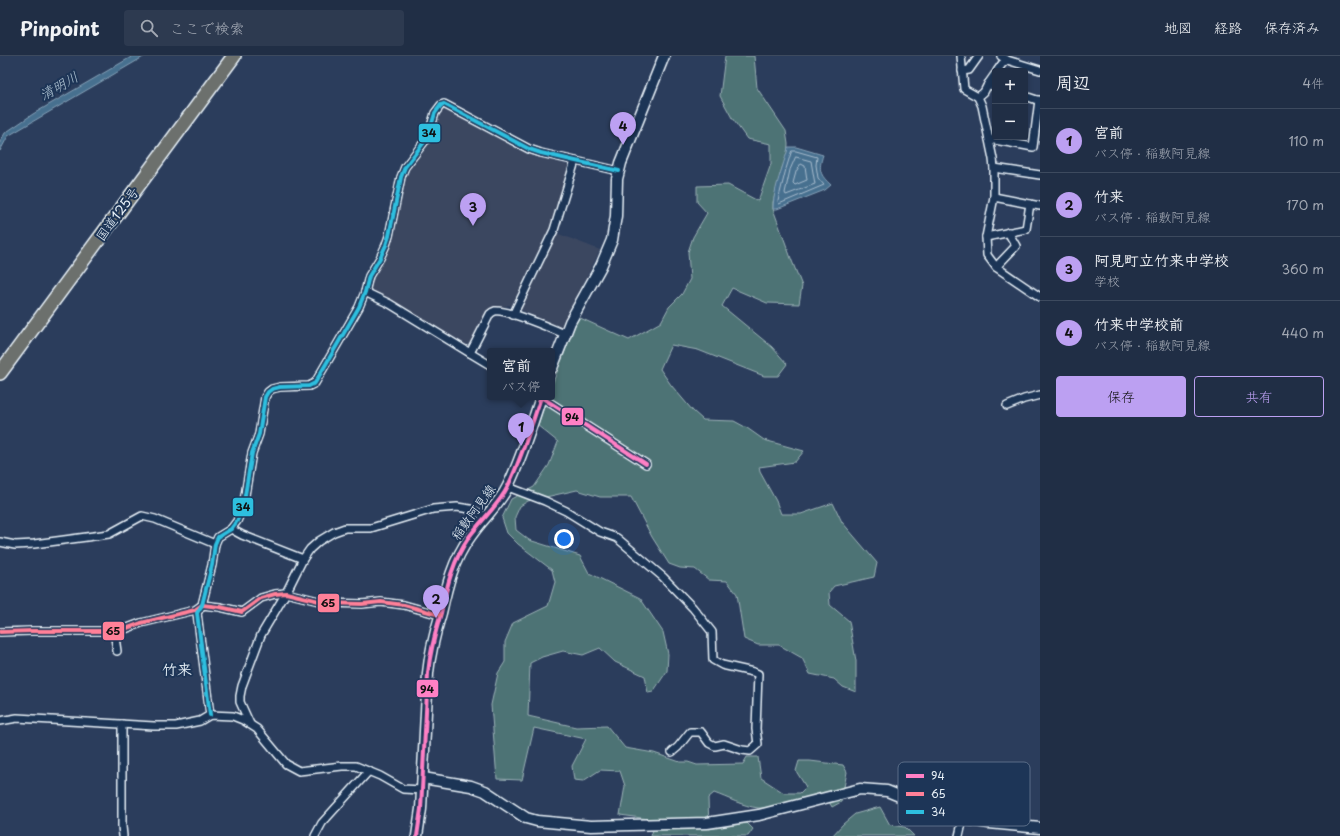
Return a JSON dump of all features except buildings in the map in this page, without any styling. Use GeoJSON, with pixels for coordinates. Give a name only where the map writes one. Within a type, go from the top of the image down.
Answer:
{"type":"FeatureCollection","features":[{"type":"Feature","properties":{"kind":"highway","name":"国道125号"},"geometry":{"type":"LineString","coordinates":[[0,358],[224,56]]}},
{"type":"Feature","properties":{"kind":"highway","name":"国道125号"},"geometry":{"type":"LineString","coordinates":[[0,373],[234,56]]}},
{"type":"Feature","properties":{"kind":"main road"},"geometry":{"type":"LineString","coordinates":[[555,360],[565,334],[612,240],[616,216],[619,171],[624,154],[664,56]]}},
{"type":"Feature","properties":{"kind":"main road","name":"稲敷阿見線"},"geometry":{"type":"LineString","coordinates":[[417,836],[421,809],[430,652],[450,578],[455,564],[470,537],[508,487],[527,442],[540,400]]}},
{"type":"Feature","properties":{"kind":"main road"},"geometry":{"type":"LineString","coordinates":[[423,778],[471,786],[485,791],[526,818],[537,821],[591,826],[715,822],[759,816],[860,789],[887,791],[898,795]]}},
{"type":"Feature","properties":{"kind":"main road"},"geometry":{"type":"LineString","coordinates":[[1020,826],[1040,828]]}},
{"type":"Feature","properties":{"kind":"street"},"geometry":{"type":"LineString","coordinates":[[961,56],[964,89],[978,97],[982,106],[994,168],[994,197],[986,237],[987,256],[996,267],[1040,297]]}},
{"type":"Feature","properties":{"kind":"street"},"geometry":{"type":"LineString","coordinates":[[962,71],[968,70],[979,56]]}},
{"type":"Feature","properties":{"kind":"street"},"geometry":{"type":"LineString","coordinates":[[999,68],[1004,58],[1040,70]]}},
{"type":"Feature","properties":{"kind":"street"},"geometry":{"type":"LineString","coordinates":[[978,97],[991,85]]}},
{"type":"Feature","properties":{"kind":"street"},"geometry":{"type":"LineString","coordinates":[[1007,140],[1033,147],[1040,101],[1028,97]]}},
{"type":"Feature","properties":{"kind":"street"},"geometry":{"type":"LineString","coordinates":[[210,715],[197,613],[202,605],[212,565],[214,544],[218,537],[238,521],[243,508],[252,454],[259,434],[265,397],[272,388],[280,386],[309,386],[315,383],[359,307],[369,276],[380,258],[389,236],[401,177],[405,167],[428,137],[435,113],[441,105],[444,104],[449,106],[529,149],[619,171]]}},
{"type":"Feature","properties":{"kind":"street"},"geometry":{"type":"LineString","coordinates":[[513,315],[554,230],[575,161]]}},
{"type":"Feature","properties":{"kind":"street"},"geometry":{"type":"LineString","coordinates":[[994,168],[1040,175]]}},
{"type":"Feature","properties":{"kind":"street"},"geometry":{"type":"LineString","coordinates":[[994,197],[1040,206]]}},
{"type":"Feature","properties":{"kind":"street"},"geometry":{"type":"LineString","coordinates":[[986,237],[1026,229],[1030,204]]}},
{"type":"Feature","properties":{"kind":"street"},"geometry":{"type":"LineString","coordinates":[[996,267],[1016,246],[1008,232]]}},
{"type":"Feature","properties":{"kind":"street"},"geometry":{"type":"LineString","coordinates":[[365,292],[390,304],[487,363]]}},
{"type":"Feature","properties":{"kind":"street"},"geometry":{"type":"LineString","coordinates":[[470,353],[490,314],[496,311],[513,315],[565,334]]}},
{"type":"Feature","properties":{"kind":"street"},"geometry":{"type":"LineString","coordinates":[[1006,406],[1040,395]]}},
{"type":"Feature","properties":{"kind":"street"},"geometry":{"type":"LineString","coordinates":[[546,400],[646,464]]}},
{"type":"Feature","properties":{"kind":"street"},"geometry":{"type":"LineString","coordinates":[[508,487],[545,501],[566,511],[600,532],[617,538],[663,577],[693,608],[712,632],[713,660],[722,665],[758,674],[756,729],[758,744],[750,751],[724,744],[715,746],[709,743],[700,732],[695,731],[690,732],[672,752]]}},
{"type":"Feature","properties":{"kind":"street"},"geometry":{"type":"LineString","coordinates":[[250,724],[240,702],[242,686],[261,635],[286,594],[303,559],[310,549],[319,541],[334,532],[345,528],[371,528],[433,509],[457,508],[470,510],[486,517]]}},
{"type":"Feature","properties":{"kind":"street"},"geometry":{"type":"LineString","coordinates":[[0,542],[15,545],[34,544],[109,534],[142,516],[155,519],[214,544]]}},
{"type":"Feature","properties":{"kind":"street"},"geometry":{"type":"LineString","coordinates":[[231,528],[242,535],[303,559]]}},
{"type":"Feature","properties":{"kind":"street"},"geometry":{"type":"LineString","coordinates":[[0,632],[114,631],[125,629],[140,623],[195,610],[202,605],[242,612],[261,598],[275,594],[286,594],[327,603],[362,604],[381,602],[404,605],[440,615]]}},
{"type":"Feature","properties":{"kind":"street"},"geometry":{"type":"LineString","coordinates":[[114,631],[116,651]]}},
{"type":"Feature","properties":{"kind":"street"},"geometry":{"type":"LineString","coordinates":[[0,720],[17,718],[176,726],[200,720],[210,715],[233,716],[257,729],[286,764],[299,771],[351,766],[369,772],[403,789],[422,790]]}},
{"type":"Feature","properties":{"kind":"street"},"geometry":{"type":"LineString","coordinates":[[122,724],[123,836]]}},
{"type":"Feature","properties":{"kind":"street"},"geometry":{"type":"LineString","coordinates":[[315,836],[322,823],[369,772]]}},
{"type":"Feature","properties":{"kind":"street"},"geometry":{"type":"LineString","coordinates":[[958,836],[961,826]]}},
{"type":"Feature","properties":{"kind":"shaded area"},"geometry":{"type":"Polygon","coordinates":[[[444,107],[540,157],[568,165],[571,168],[551,231],[600,250],[562,328],[509,305],[490,311],[469,346],[370,291],[369,283],[394,222],[404,180],[436,117],[444,107]]]}},
{"type":"Feature","properties":{"kind":"green space"},"geometry":{"type":"Polygon","coordinates":[[[725,56],[754,56],[757,88],[786,131],[788,144],[787,156],[782,168],[773,202],[773,209],[802,286],[799,304],[767,303],[732,288],[722,306],[772,347],[787,364],[778,376],[764,376],[698,350],[671,345],[660,369],[671,385],[693,411],[703,420],[734,421],[764,440],[804,451],[795,462],[759,467],[760,472],[776,501],[781,514],[801,514],[833,503],[842,522],[877,563],[874,577],[834,586],[829,592],[830,605],[849,621],[856,661],[856,692],[843,687],[834,679],[810,674],[802,658],[779,645],[758,645],[744,639],[737,594],[727,581],[709,580],[695,569],[680,568],[669,564],[652,537],[631,497],[600,497],[577,490],[528,501],[520,506],[515,517],[516,530],[529,540],[580,556],[589,573],[640,598],[663,632],[668,654],[667,671],[653,692],[648,693],[645,676],[615,662],[600,648],[583,655],[563,651],[542,657],[530,663],[528,716],[576,727],[607,726],[625,748],[654,753],[680,762],[688,762],[697,765],[743,764],[747,757],[758,757],[761,778],[784,793],[800,793],[806,787],[796,771],[799,761],[843,765],[847,772],[841,802],[832,807],[824,793],[791,804],[766,808],[747,806],[714,793],[708,798],[709,829],[747,823],[753,829],[748,836],[651,836],[656,820],[620,815],[625,786],[620,771],[600,770],[583,781],[574,780],[572,766],[586,739],[534,728],[522,780],[497,779],[491,705],[498,673],[505,662],[505,642],[513,623],[548,606],[555,582],[552,570],[518,544],[507,533],[502,518],[511,499],[534,487],[549,465],[558,442],[537,425],[547,400],[555,400],[555,377],[578,317],[629,340],[661,322],[669,307],[682,294],[690,279],[688,252],[693,237],[707,213],[697,202],[697,186],[728,185],[758,201],[771,164],[771,144],[747,139],[732,118],[720,96],[725,56]]]}},
{"type":"Feature","properties":{"kind":"green space"},"geometry":{"type":"Polygon","coordinates":[[[880,807],[890,825],[905,827],[914,836],[832,836],[855,814],[880,807]]]}},
{"type":"Feature","properties":{"kind":"water"},"geometry":{"type":"Polygon","coordinates":[[[133,56],[145,56],[8,136],[0,151],[0,142],[5,133],[33,114],[133,56]]]}},
{"type":"Feature","properties":{"kind":"water"},"geometry":{"type":"Polygon","coordinates":[[[788,147],[796,147],[823,155],[820,168],[821,172],[824,178],[831,185],[825,190],[777,209],[773,209],[776,188],[788,147]]]}},
{"type":"Feature","properties":{"kind":"transit line","name":"34"},"geometry":{"type":"LineString","coordinates":[[210,715],[197,613],[202,605],[212,565],[215,544],[218,537],[231,529],[237,521],[243,507],[252,453],[259,434],[265,397],[272,389],[280,387],[309,386],[315,383],[359,307],[369,276],[380,258],[389,236],[401,177],[405,167],[428,137],[435,113],[441,105],[444,104],[529,149],[619,171]]}},
{"type":"Feature","properties":{"kind":"transit line","name":"94"},"geometry":{"type":"LineString","coordinates":[[417,836],[421,809],[428,673],[433,643],[448,583],[463,546],[474,530],[495,506],[508,486],[522,453],[540,400]]}},
{"type":"Feature","properties":{"kind":"transit line","name":"94"},"geometry":{"type":"LineString","coordinates":[[546,400],[646,464]]}},
{"type":"Feature","properties":{"kind":"transit line","name":"65"},"geometry":{"type":"LineString","coordinates":[[0,632],[114,631],[195,610],[202,605],[242,612],[261,598],[286,593],[327,603],[362,604],[381,602],[404,605],[440,615]]}},
{"type":"Feature","properties":{"kind":"place","name":"竹来中学校前"},"geometry":{"type":"Point","coordinates":[623,145]}},
{"type":"Feature","properties":{"kind":"place","name":"阿見町立竹来中学校"},"geometry":{"type":"Point","coordinates":[473,226]}},
{"type":"Feature","properties":{"kind":"place","name":"宮前"},"geometry":{"type":"Point","coordinates":[521,446]}},
{"type":"Feature","properties":{"kind":"place","name":"竹来"},"geometry":{"type":"Point","coordinates":[436,618]}},
{"type":"Feature","properties":{"kind":"district","name":"竹来"},"geometry":{"type":"Point","coordinates":[177,670]}},
{"type":"Feature","properties":{"kind":"water label","name":"清明川"},"geometry":{"type":"Point","coordinates":[59,86]}}]}
